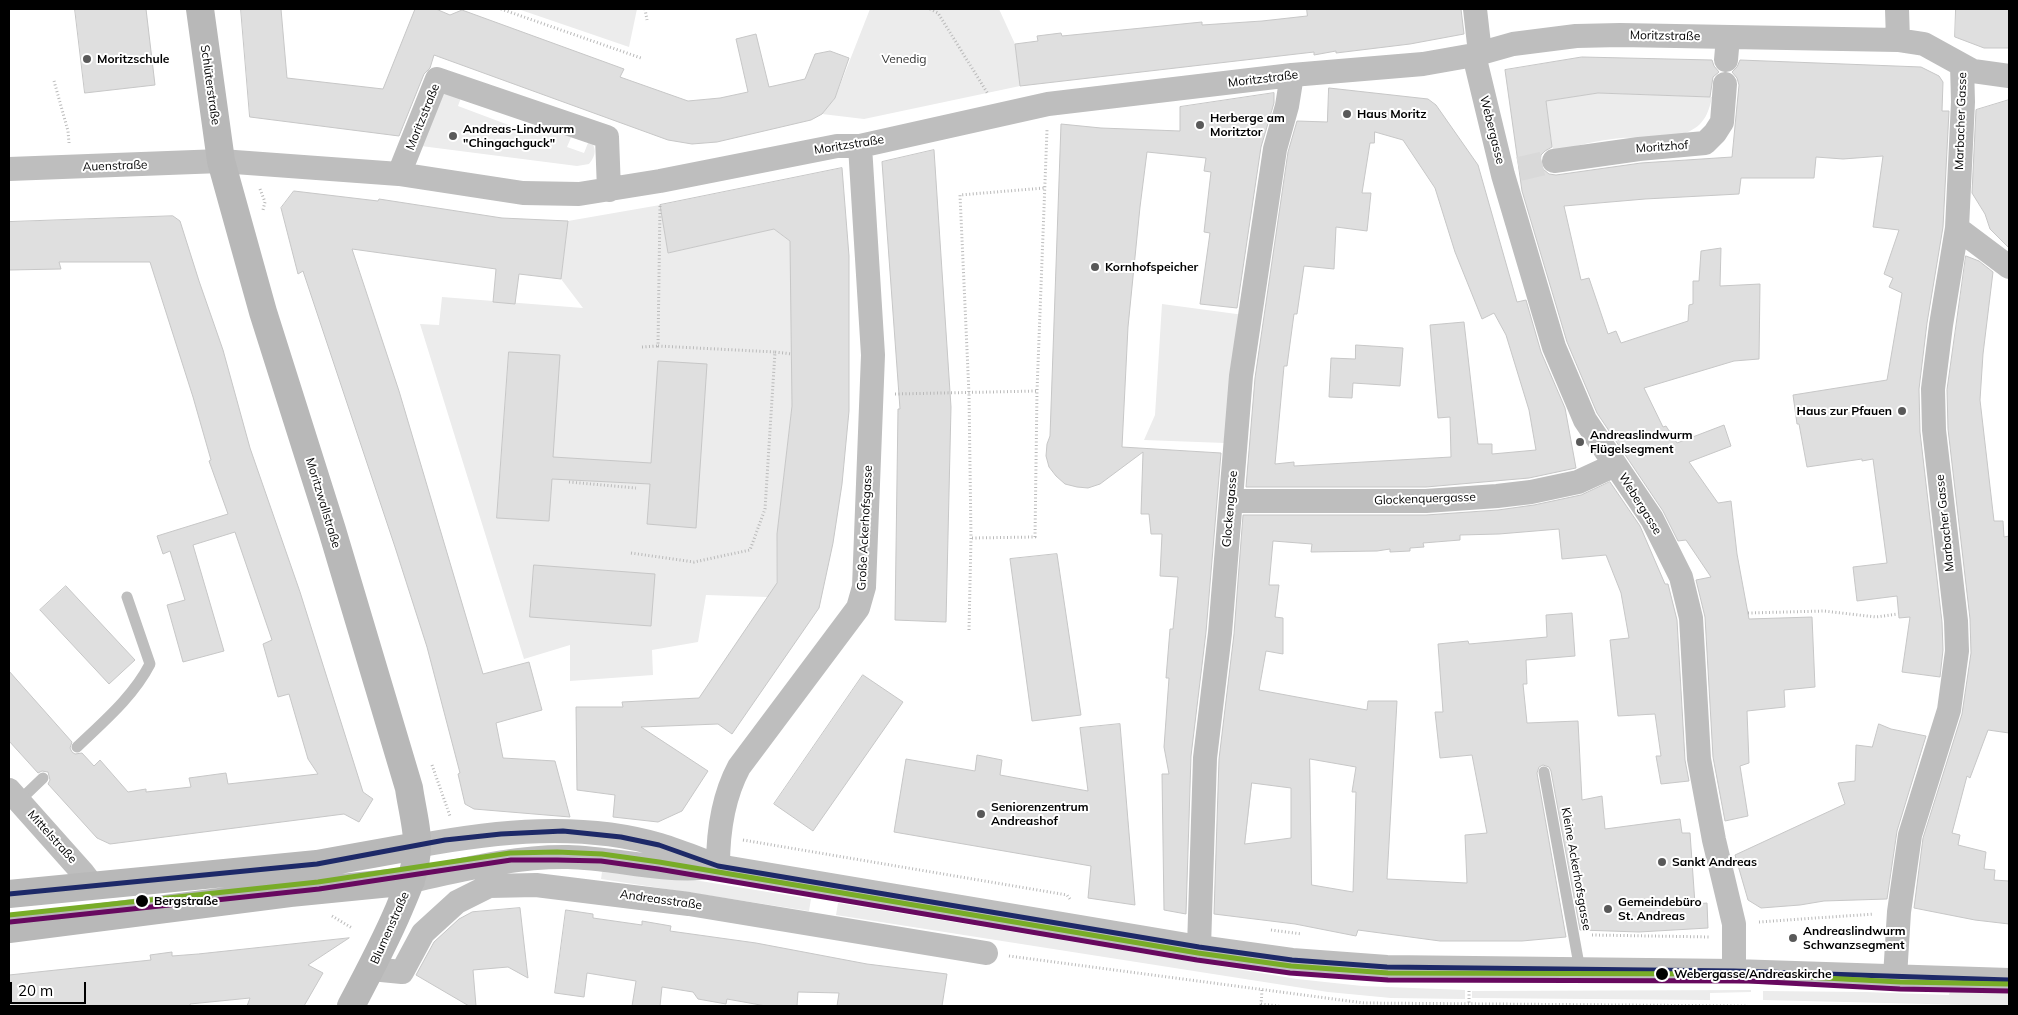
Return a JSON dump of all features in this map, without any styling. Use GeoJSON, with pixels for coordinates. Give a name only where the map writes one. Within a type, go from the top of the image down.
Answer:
{"type":"FeatureCollection","features":[{"type":"Feature","properties":{"kind":"main road","name":"Schlüterstraße"},"geometry":{"type":"LineString","coordinates":[[200,9],[220,162]]}},
{"type":"Feature","properties":{"kind":"main road","name":"Moritzwallstraße"},"geometry":{"type":"LineString","coordinates":[[220,162],[262,312],[332,530],[406,779],[417,846]]}},
{"type":"Feature","properties":{"kind":"main road","name":"Blumenstraße"},"geometry":{"type":"LineString","coordinates":[[352,1006],[411,881],[417,846]]}},
{"type":"Feature","properties":{"kind":"main road"},"geometry":{"type":"LineString","coordinates":[[9,894],[317,864],[417,846]]}},
{"type":"Feature","properties":{"kind":"main road"},"geometry":{"type":"LineString","coordinates":[[9,929],[290,893],[411,881]]}},
{"type":"Feature","properties":{"kind":"street"},"geometry":{"type":"LineString","coordinates":[[1475,9],[1477,54]]}},
{"type":"Feature","properties":{"kind":"street"},"geometry":{"type":"LineString","coordinates":[[1897,9],[1898,40]]}},
{"type":"Feature","properties":{"kind":"street","name":"Moritzstraße"},"geometry":{"type":"LineString","coordinates":[[220,162],[251,162],[399,174],[523,193],[579,194],[660,181],[837,146],[860,146],[1048,104],[1292,75],[1423,64],[1477,54],[1513,44],[1576,36],[1620,35],[1727,49],[1898,40],[1924,44],[1962,65]]}},
{"type":"Feature","properties":{"kind":"street","name":"Webergasse"},"geometry":{"type":"LineString","coordinates":[[1477,54],[1511,172],[1554,347],[1585,420],[1652,519],[1681,577],[1691,618],[1699,759],[1714,840],[1734,924],[1734,971]]}},
{"type":"Feature","properties":{"kind":"street"},"geometry":{"type":"LineString","coordinates":[[1962,65],[1973,71],[2009,76]]}},
{"type":"Feature","properties":{"kind":"street","name":"Marbacher Gasse"},"geometry":{"type":"LineString","coordinates":[[1894,977],[1899,912],[1910,835],[1949,710],[1957,651],[1956,621],[1934,430],[1933,390],[1941,325],[1957,228],[1963,102],[1962,65]]}},
{"type":"Feature","properties":{"kind":"street","name":"Glockengasse"},"geometry":{"type":"LineString","coordinates":[[1199,948],[1205,758],[1220,633],[1241,376],[1275,148],[1287,106],[1292,75]]}},
{"type":"Feature","properties":{"kind":"street","name":"Moritzstraße"},"geometry":{"type":"LineString","coordinates":[[399,174],[437,79],[607,137],[609,190]]}},
{"type":"Feature","properties":{"kind":"street","name":"Moritzhof"},"geometry":{"type":"LineString","coordinates":[[1554,161],[1639,149],[1705,143],[1722,122],[1725,84]]}},
{"type":"Feature","properties":{"kind":"street","name":"Große Ackerhofsgasse"},"geometry":{"type":"LineString","coordinates":[[718,866],[719,835],[729,784],[739,766],[858,608],[864,587],[873,355],[860,146]]}},
{"type":"Feature","properties":{"kind":"street","name":"Auenstraße"},"geometry":{"type":"LineString","coordinates":[[9,169],[220,162]]}},
{"type":"Feature","properties":{"kind":"street"},"geometry":{"type":"LineString","coordinates":[[1957,228],[2009,267]]}},
{"type":"Feature","properties":{"kind":"street","name":"Glockenquergasse"},"geometry":{"type":"LineString","coordinates":[[1231,501],[1426,501],[1497,496],[1531,492],[1578,482],[1615,466]]}},
{"type":"Feature","properties":{"kind":"street","name":"Mittelstraße"},"geometry":{"type":"LineString","coordinates":[[14,795],[83,872],[93,886]]}},
{"type":"Feature","properties":{"kind":"street"},"geometry":{"type":"LineString","coordinates":[[417,846],[486,835],[563,831],[621,837],[659,845],[718,866],[1199,948],[1292,960],[1387,966],[1734,971],[2009,980]]}},
{"type":"Feature","properties":{"kind":"street"},"geometry":{"type":"LineString","coordinates":[[411,881],[488,865],[567,857],[609,859],[692,868],[718,866]]}},
{"type":"Feature","properties":{"kind":"street","name":"Andreasstraße"},"geometry":{"type":"LineString","coordinates":[[371,969],[402,972],[424,933],[457,902],[489,886],[536,885],[669,901],[986,953]]}},
{"type":"Feature","properties":{"kind":"lane"},"geometry":{"type":"LineString","coordinates":[[77,747],[117,709],[145,674],[150,664],[127,597]]}},
{"type":"Feature","properties":{"kind":"lane","name":"Kleine Ackerhofsgasse"},"geometry":{"type":"LineString","coordinates":[[1544,772],[1580,970]]}},
{"type":"Feature","properties":{"kind":"lane"},"geometry":{"type":"LineString","coordinates":[[14,795],[43,778]]}},
{"type":"Feature","properties":{"kind":"path"},"geometry":{"type":"LineString","coordinates":[[501,9],[642,58]]}},
{"type":"Feature","properties":{"kind":"path"},"geometry":{"type":"LineString","coordinates":[[645,9],[647,20]]}},
{"type":"Feature","properties":{"kind":"path"},"geometry":{"type":"LineString","coordinates":[[930,9],[938,13],[988,94],[993,116]]}},
{"type":"Feature","properties":{"kind":"path"},"geometry":{"type":"LineString","coordinates":[[54,81],[68,131],[69,167]]}},
{"type":"Feature","properties":{"kind":"path"},"geometry":{"type":"LineString","coordinates":[[971,538],[1036,537],[1037,391],[1048,104]]}},
{"type":"Feature","properties":{"kind":"path"},"geometry":{"type":"LineString","coordinates":[[251,162],[265,202],[262,219]]}},
{"type":"Feature","properties":{"kind":"path"},"geometry":{"type":"LineString","coordinates":[[658,346],[660,181]]}},
{"type":"Feature","properties":{"kind":"path"},"geometry":{"type":"LineString","coordinates":[[969,630],[971,538],[969,394],[960,195],[1044,188]]}},
{"type":"Feature","properties":{"kind":"path"},"geometry":{"type":"LineString","coordinates":[[642,347],[658,346],[792,354]]}},
{"type":"Feature","properties":{"kind":"path"},"geometry":{"type":"LineString","coordinates":[[631,552],[694,562],[750,550],[765,509],[775,352]]}},
{"type":"Feature","properties":{"kind":"path"},"geometry":{"type":"LineString","coordinates":[[872,394],[969,394],[1037,391]]}},
{"type":"Feature","properties":{"kind":"path"},"geometry":{"type":"LineString","coordinates":[[569,482],[636,488]]}},
{"type":"Feature","properties":{"kind":"path"},"geometry":{"type":"LineString","coordinates":[[1748,613],[1824,611],[1876,617],[1898,614]]}},
{"type":"Feature","properties":{"kind":"path"},"geometry":{"type":"LineString","coordinates":[[432,764],[450,817],[459,818]]}},
{"type":"Feature","properties":{"kind":"path"},"geometry":{"type":"LineString","coordinates":[[719,835],[1067,895],[1071,900]]}},
{"type":"Feature","properties":{"kind":"path"},"geometry":{"type":"LineString","coordinates":[[1574,939],[1585,935],[1712,937],[1734,924],[1899,912]]}},
{"type":"Feature","properties":{"kind":"path"},"geometry":{"type":"LineString","coordinates":[[328,914],[352,928]]}},
{"type":"Feature","properties":{"kind":"path"},"geometry":{"type":"LineString","coordinates":[[1262,990],[1261,1004],[1279,1006]]}},
{"type":"Feature","properties":{"kind":"path"},"geometry":{"type":"LineString","coordinates":[[1468,990],[1469,1005]]}},
{"type":"Feature","properties":{"kind":"green space"},"geometry":{"type":"Polygon","coordinates":[[[518,9],[637,9],[629,47],[518,9]]]}},
{"type":"Feature","properties":{"kind":"green space","name":"Venedig"},"geometry":{"type":"Polygon","coordinates":[[[870,9],[999,9],[1015,44],[1020,86],[864,119],[822,114],[835,98],[870,9]]]}},
{"type":"Feature","properties":{"kind":"green space"},"geometry":{"type":"Polygon","coordinates":[[[444,90],[463,92],[458,106],[538,136],[543,122],[573,133],[567,147],[584,153],[590,138],[594,148],[593,157],[589,164],[577,166],[421,146],[444,90]]]}},
{"type":"Feature","properties":{"kind":"green space"},"geometry":{"type":"Polygon","coordinates":[[[1598,93],[1712,97],[1708,112],[1703,121],[1695,128],[1683,134],[1666,137],[1612,139],[1553,152],[1546,101],[1598,93]]]}},
{"type":"Feature","properties":{"kind":"green space"},"geometry":{"type":"Polygon","coordinates":[[[660,205],[668,253],[774,229],[791,242],[792,406],[777,534],[776,599],[706,595],[698,642],[652,650],[653,675],[570,681],[570,645],[524,659],[420,324],[439,325],[442,297],[583,308],[561,279],[568,221],[660,205]]]}},
{"type":"Feature","properties":{"kind":"green space"},"geometry":{"type":"Polygon","coordinates":[[[1162,304],[1244,315],[1225,443],[1144,440],[1155,415],[1162,304]]]}},
{"type":"Feature","properties":{"kind":"green space"},"geometry":{"type":"Polygon","coordinates":[[[602,872],[694,880],[811,899],[809,911],[601,879],[602,872]]]}},
{"type":"Feature","properties":{"kind":"green space"},"geometry":{"type":"Polygon","coordinates":[[[838,903],[1297,979],[1362,986],[1465,990],[1465,999],[1391,998],[1328,992],[836,915],[838,903]]]}},
{"type":"Feature","properties":{"kind":"green space"},"geometry":{"type":"Polygon","coordinates":[[[1751,990],[1751,992],[1710,993],[1710,1000],[1472,998],[1472,991],[1751,990]]]}},
{"type":"Feature","properties":{"kind":"green space"},"geometry":{"type":"Polygon","coordinates":[[[1763,991],[1949,995],[1950,991],[2009,992],[2009,1006],[1763,1000],[1763,991]]]}},
{"type":"Feature","properties":{"kind":"building"},"geometry":{"type":"Polygon","coordinates":[[[75,9],[146,9],[155,85],[85,93],[75,9]]]}},
{"type":"Feature","properties":{"kind":"building"},"geometry":{"type":"Polygon","coordinates":[[[241,9],[281,9],[287,78],[383,89],[415,9],[436,9],[450,15],[462,10],[624,69],[620,77],[688,101],[720,98],[748,92],[736,39],[756,34],[769,87],[805,79],[815,54],[830,51],[849,58],[835,98],[822,114],[811,120],[717,142],[692,144],[668,140],[434,55],[430,68],[424,74],[399,136],[250,117],[241,9]]]}},
{"type":"Feature","properties":{"kind":"building"},"geometry":{"type":"Polygon","coordinates":[[[1307,9],[1461,9],[1464,34],[1410,44],[1336,53],[1336,51],[1314,55],[1314,52],[1020,86],[1015,44],[1038,41],[1037,36],[1061,33],[1062,36],[1202,22],[1202,25],[1262,21],[1307,16],[1307,9]]]}},
{"type":"Feature","properties":{"kind":"building"},"geometry":{"type":"Polygon","coordinates":[[[1956,9],[2009,9],[2009,48],[1984,48],[1955,37],[1956,9]]]}},
{"type":"Feature","properties":{"kind":"building"},"geometry":{"type":"Polygon","coordinates":[[[1582,57],[1712,60],[1719,72],[1713,77],[1710,97],[1598,93],[1546,101],[1552,147],[1541,155],[1540,162],[1543,169],[1549,174],[1556,175],[1641,163],[1732,157],[1739,85],[1737,78],[1732,72],[1740,60],[1921,67],[1939,76],[1943,82],[1942,111],[1949,111],[1943,227],[1927,323],[1919,389],[1920,432],[1942,622],[1943,650],[1940,677],[1902,672],[1910,617],[1899,618],[1897,596],[1857,601],[1853,567],[1887,563],[1873,459],[1807,467],[1799,424],[1797,424],[1793,395],[1887,380],[1902,293],[1889,287],[1893,278],[1884,274],[1899,230],[1873,227],[1883,156],[1843,159],[1816,157],[1814,178],[1741,178],[1739,194],[1564,206],[1581,280],[1589,278],[1608,334],[1616,331],[1621,343],[1688,321],[1689,305],[1693,304],[1693,281],[1699,281],[1701,251],[1721,248],[1720,286],[1760,284],[1759,359],[1734,361],[1644,388],[1663,427],[1666,426],[1677,443],[1724,425],[1731,446],[1689,462],[1718,503],[1731,501],[1737,554],[1749,619],[1812,617],[1815,687],[1784,690],[1785,707],[1747,711],[1749,763],[1740,766],[1748,816],[1725,821],[1713,757],[1705,617],[1696,580],[1711,577],[1686,540],[1678,541],[1663,511],[1597,413],[1567,342],[1522,191],[1505,70],[1582,57]]]}},
{"type":"Feature","properties":{"kind":"building"},"geometry":{"type":"Polygon","coordinates":[[[1329,88],[1428,99],[1436,105],[1478,165],[1517,302],[1526,300],[1541,352],[1565,408],[1576,468],[1529,478],[1426,487],[1246,487],[1255,378],[1288,152],[1297,121],[1327,122],[1329,88]],[[1375,132],[1374,143],[1370,143],[1362,193],[1371,193],[1367,231],[1336,227],[1334,269],[1304,266],[1297,314],[1294,314],[1287,366],[1284,366],[1275,464],[1294,462],[1294,466],[1451,457],[1450,417],[1438,418],[1430,325],[1464,322],[1478,444],[1492,444],[1492,454],[1536,450],[1529,410],[1506,335],[1494,313],[1482,319],[1455,252],[1435,188],[1403,140],[1375,132]]]}},
{"type":"Feature","properties":{"kind":"building"},"geometry":{"type":"Polygon","coordinates":[[[1274,93],[1274,103],[1261,147],[1237,308],[1200,304],[1210,233],[1204,232],[1211,172],[1204,171],[1206,158],[1147,152],[1140,207],[1128,327],[1122,447],[1221,453],[1206,632],[1191,756],[1186,914],[1164,910],[1162,774],[1169,774],[1164,747],[1169,678],[1166,678],[1170,629],[1173,629],[1178,577],[1160,576],[1162,534],[1151,534],[1149,514],[1141,514],[1143,452],[1100,484],[1088,488],[1065,484],[1049,467],[1046,456],[1050,436],[1061,124],[1101,128],[1180,131],[1180,107],[1274,93]]]}},
{"type":"Feature","properties":{"kind":"building"},"geometry":{"type":"Polygon","coordinates":[[[2009,100],[2009,248],[1990,229],[1985,214],[1972,193],[1976,110],[2009,100]]]}},
{"type":"Feature","properties":{"kind":"building"},"geometry":{"type":"Polygon","coordinates":[[[934,150],[951,407],[946,622],[895,620],[898,409],[900,409],[882,162],[934,150]]]}},
{"type":"Feature","properties":{"kind":"building"},"geometry":{"type":"Polygon","coordinates":[[[842,168],[849,256],[849,411],[842,484],[833,543],[819,608],[732,734],[718,724],[641,727],[708,771],[682,811],[658,822],[613,817],[615,795],[577,790],[576,707],[623,707],[622,702],[699,698],[777,583],[777,534],[792,406],[790,241],[774,229],[668,253],[660,205],[842,168]]]}},
{"type":"Feature","properties":{"kind":"building"},"geometry":{"type":"Polygon","coordinates":[[[294,191],[378,201],[379,199],[502,218],[568,221],[561,279],[519,274],[515,304],[493,302],[496,269],[352,249],[399,391],[483,674],[529,662],[542,710],[496,723],[503,758],[555,761],[570,817],[474,809],[465,804],[458,774],[460,773],[427,647],[303,271],[298,274],[281,208],[294,191]]]}},
{"type":"Feature","properties":{"kind":"building"},"geometry":{"type":"Polygon","coordinates":[[[173,216],[180,221],[223,350],[250,448],[300,592],[363,792],[373,799],[359,822],[344,814],[110,844],[97,838],[48,784],[50,780],[48,772],[42,771],[38,773],[9,741],[9,671],[72,742],[70,748],[72,752],[75,754],[82,753],[94,766],[100,760],[128,792],[146,789],[146,792],[191,787],[189,778],[226,773],[228,784],[318,774],[308,759],[289,694],[278,697],[263,644],[272,640],[235,532],[193,545],[224,651],[183,662],[167,605],[185,600],[170,551],[163,554],[157,536],[228,514],[209,461],[211,460],[193,397],[150,262],[59,262],[61,269],[9,270],[9,222],[173,216]]]}},
{"type":"Feature","properties":{"kind":"building"},"geometry":{"type":"Polygon","coordinates":[[[1966,256],[1979,261],[1993,272],[1983,354],[1980,400],[1994,521],[2003,521],[2004,537],[2009,536],[2009,733],[1988,730],[1970,778],[1967,776],[1952,833],[1960,835],[1958,845],[1986,852],[1984,869],[1995,870],[1994,880],[2009,881],[2009,924],[1975,920],[1914,908],[1923,838],[1962,714],[1971,653],[1970,619],[1948,429],[1947,390],[1966,256]]]}},
{"type":"Feature","properties":{"kind":"building"},"geometry":{"type":"Polygon","coordinates":[[[1356,345],[1403,348],[1400,386],[1353,383],[1352,398],[1329,397],[1331,358],[1355,359],[1356,345]]]}},
{"type":"Feature","properties":{"kind":"building"},"geometry":{"type":"Polygon","coordinates":[[[509,352],[560,355],[553,457],[651,463],[658,361],[707,364],[696,528],[647,524],[650,484],[552,479],[549,521],[497,518],[509,352]]]}},
{"type":"Feature","properties":{"kind":"building"},"geometry":{"type":"Polygon","coordinates":[[[1610,482],[1640,526],[1665,584],[1668,584],[1677,620],[1685,760],[1689,781],[1661,784],[1656,756],[1661,756],[1655,714],[1618,716],[1610,640],[1629,638],[1621,593],[1606,555],[1562,559],[1559,529],[1460,535],[1460,540],[1423,543],[1424,547],[1410,548],[1410,551],[1390,552],[1390,549],[1377,551],[1311,552],[1312,544],[1273,541],[1269,585],[1279,585],[1275,617],[1283,618],[1283,654],[1266,651],[1259,690],[1367,710],[1368,701],[1397,701],[1387,879],[1467,883],[1465,835],[1487,833],[1472,755],[1440,758],[1435,712],[1443,712],[1438,644],[1468,641],[1469,644],[1547,637],[1546,615],[1572,613],[1575,656],[1526,660],[1527,684],[1523,684],[1527,723],[1578,721],[1582,800],[1602,796],[1605,829],[1680,819],[1682,833],[1690,833],[1695,904],[1707,903],[1708,928],[1639,932],[1580,930],[1551,771],[1549,767],[1543,765],[1539,767],[1537,773],[1566,937],[1522,941],[1440,941],[1358,930],[1356,936],[1295,924],[1214,914],[1219,759],[1234,634],[1243,515],[1426,515],[1498,510],[1581,495],[1610,482]],[[1310,759],[1312,885],[1353,892],[1356,792],[1352,792],[1356,767],[1310,759]],[[1252,783],[1245,844],[1291,838],[1291,788],[1252,783]]]}},
{"type":"Feature","properties":{"kind":"building"},"geometry":{"type":"Polygon","coordinates":[[[1057,554],[1081,715],[1032,721],[1010,559],[1057,554]]]}},
{"type":"Feature","properties":{"kind":"building"},"geometry":{"type":"Polygon","coordinates":[[[534,565],[655,574],[651,626],[530,617],[534,565]]]}},
{"type":"Feature","properties":{"kind":"building"},"geometry":{"type":"Polygon","coordinates":[[[66,586],[135,660],[109,684],[40,610],[66,586]]]}},
{"type":"Feature","properties":{"kind":"building"},"geometry":{"type":"Polygon","coordinates":[[[863,675],[903,702],[813,831],[774,804],[863,675]]]}},
{"type":"Feature","properties":{"kind":"building"},"geometry":{"type":"Polygon","coordinates":[[[1120,724],[1135,905],[1088,898],[1091,866],[894,832],[906,759],[975,771],[977,755],[1002,760],[1000,775],[1088,791],[1080,728],[1120,724]]]}},
{"type":"Feature","properties":{"kind":"building"},"geometry":{"type":"Polygon","coordinates":[[[1879,724],[1891,729],[1926,736],[1897,831],[1887,899],[1824,901],[1761,908],[1748,900],[1735,855],[1845,804],[1838,783],[1855,781],[1856,745],[1872,747],[1879,724]]]}},
{"type":"Feature","properties":{"kind":"building"},"geometry":{"type":"Polygon","coordinates":[[[520,908],[528,978],[508,967],[473,970],[476,1006],[469,1006],[416,975],[434,942],[459,919],[472,912],[520,908]]]}},
{"type":"Feature","properties":{"kind":"building"},"geometry":{"type":"Polygon","coordinates":[[[566,910],[593,914],[593,918],[642,925],[642,921],[671,926],[670,931],[756,943],[867,964],[947,974],[942,1006],[837,1006],[839,993],[798,992],[797,1006],[766,1006],[727,999],[726,1004],[698,999],[693,992],[662,987],[660,1006],[632,1006],[636,981],[587,973],[584,997],[555,993],[566,910]]]}},
{"type":"Feature","properties":{"kind":"building"},"geometry":{"type":"Polygon","coordinates":[[[349,938],[308,965],[323,973],[304,1006],[247,1006],[250,998],[190,1004],[190,1006],[9,1006],[9,975],[151,960],[150,955],[172,952],[172,956],[198,954],[349,938]]]}},
{"type":"Feature","properties":{"kind":"tunnel"},"geometry":{"type":"LineString","coordinates":[[1519,169],[1554,161]]}},
{"type":"Feature","properties":{"kind":"transit line"},"geometry":{"type":"LineString","coordinates":[[9,894],[317,864],[445,840],[501,834],[563,831],[621,837],[659,845],[718,866],[1199,947],[1292,960],[1387,967],[1734,971],[2009,980]]}},
{"type":"Feature","properties":{"kind":"transit line"},"geometry":{"type":"LineString","coordinates":[[9,915],[318,882],[510,853],[557,852],[602,854],[659,862],[1198,953],[1291,966],[1388,973],[1749,974],[1900,982],[2009,984]]}},
{"type":"Feature","properties":{"kind":"transit line"},"geometry":{"type":"LineString","coordinates":[[10,922],[319,889],[511,860],[601,861],[1197,960],[1290,973],[1388,980],[1749,981],[1900,989],[2009,991]]}},
{"type":"Feature","properties":{"kind":"place","name":"Moritzschule"},"geometry":{"type":"Point","coordinates":[87,59]}},
{"type":"Feature","properties":{"kind":"place","name":"Haus Moritz"},"geometry":{"type":"Point","coordinates":[1347,114]}},
{"type":"Feature","properties":{"kind":"place","name":"Herberge am Moritztor"},"geometry":{"type":"Point","coordinates":[1200,125]}},
{"type":"Feature","properties":{"kind":"place","name":"Andreas-Lindwurm \"Chingachguck\""},"geometry":{"type":"Point","coordinates":[453,136]}},
{"type":"Feature","properties":{"kind":"place","name":"Kornhofspeicher"},"geometry":{"type":"Point","coordinates":[1095,267]}},
{"type":"Feature","properties":{"kind":"place","name":"Haus zur Pfauen"},"geometry":{"type":"Point","coordinates":[1902,411]}},
{"type":"Feature","properties":{"kind":"place","name":"Andreaslindwurm Flügelsegment"},"geometry":{"type":"Point","coordinates":[1580,442]}},
{"type":"Feature","properties":{"kind":"place","name":"Seniorenzentrum Andreashof"},"geometry":{"type":"Point","coordinates":[981,814]}},
{"type":"Feature","properties":{"kind":"place","name":"Sankt Andreas"},"geometry":{"type":"Point","coordinates":[1662,862]}},
{"type":"Feature","properties":{"kind":"place","name":"Bergstraße"},"geometry":{"type":"Point","coordinates":[142,901]}},
{"type":"Feature","properties":{"kind":"place","name":"Gemeindebüro St. Andreas"},"geometry":{"type":"Point","coordinates":[1608,909]}},
{"type":"Feature","properties":{"kind":"place","name":"Andreaslindwurm Schwanzsegment"},"geometry":{"type":"Point","coordinates":[1793,938]}},
{"type":"Feature","properties":{"kind":"place","name":"Webergasse/Andreaskirche"},"geometry":{"type":"Point","coordinates":[1662,974]}}]}
